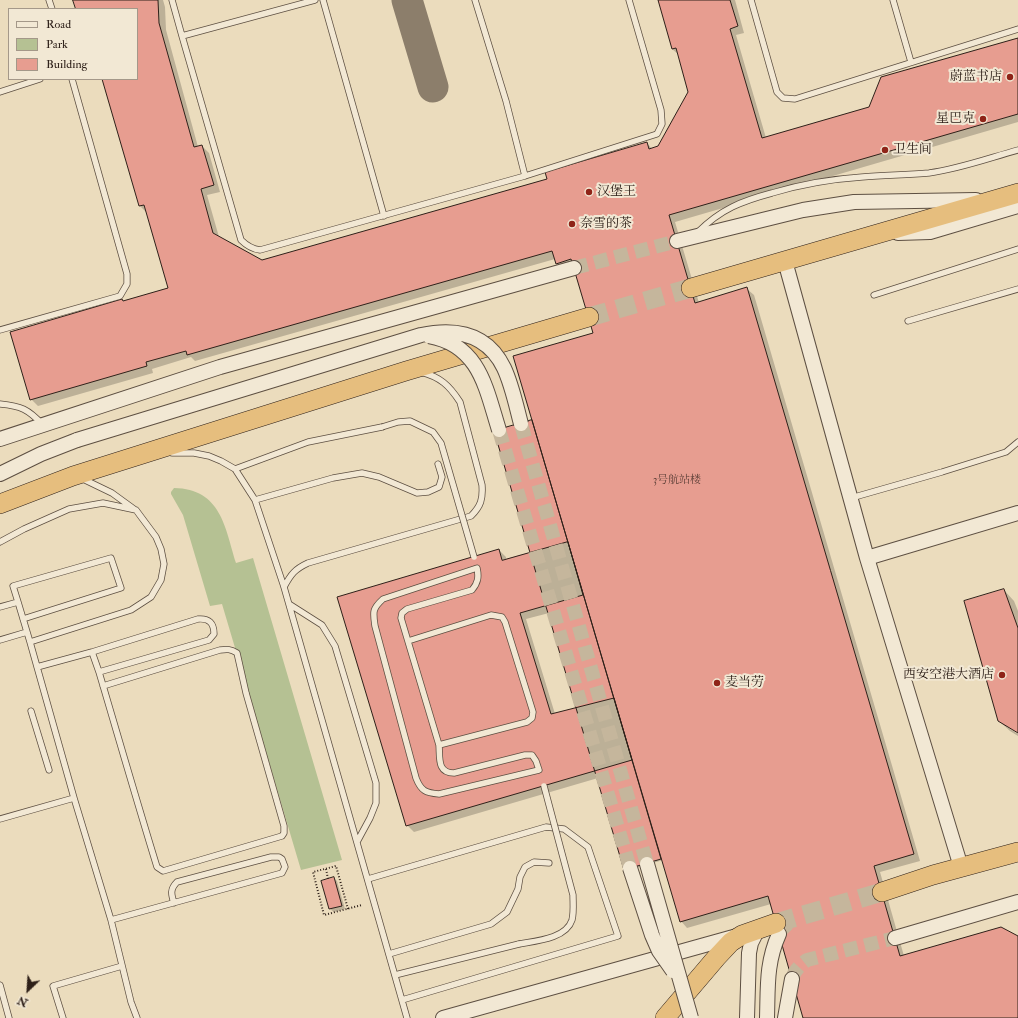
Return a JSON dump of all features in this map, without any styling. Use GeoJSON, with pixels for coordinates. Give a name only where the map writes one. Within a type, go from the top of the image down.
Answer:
{"type":"FeatureCollection","features":[{"type":"Feature","properties":{"kind":"highway"},"geometry":{"type":"LineString","coordinates":[[691,288],[1018,193]]}},
{"type":"Feature","properties":{"kind":"highway"},"geometry":{"type":"LineString","coordinates":[[0,504],[73,476],[406,372],[589,317]]}},
{"type":"Feature","properties":{"kind":"highway"},"geometry":{"type":"LineString","coordinates":[[882,892],[961,867],[1018,852]]}},
{"type":"Feature","properties":{"kind":"highway"},"geometry":{"type":"LineString","coordinates":[[665,1018],[731,942],[764,930]]}},
{"type":"Feature","properties":{"kind":"street"},"geometry":{"type":"LineString","coordinates":[[677,241],[803,210],[854,202],[994,200]]}},
{"type":"Feature","properties":{"kind":"street"},"geometry":{"type":"LineString","coordinates":[[878,234],[930,232],[1018,206]]}},
{"type":"Feature","properties":{"kind":"street"},"geometry":{"type":"LineString","coordinates":[[785,261],[868,558],[961,867]]}},
{"type":"Feature","properties":{"kind":"street"},"geometry":{"type":"LineString","coordinates":[[0,439],[227,365],[574,268]]}},
{"type":"Feature","properties":{"kind":"street"},"geometry":{"type":"LineString","coordinates":[[0,474],[41,454],[77,440],[420,335],[435,332],[464,334],[475,339],[488,348],[497,357],[504,368],[521,424]]}},
{"type":"Feature","properties":{"kind":"street"},"geometry":{"type":"LineString","coordinates":[[420,335],[440,338],[451,343],[461,350],[478,368],[483,379],[499,430]]}},
{"type":"Feature","properties":{"kind":"street"},"geometry":{"type":"LineString","coordinates":[[868,558],[1018,513]]}},
{"type":"Feature","properties":{"kind":"street"},"geometry":{"type":"LineString","coordinates":[[647,864],[691,1018]]}},
{"type":"Feature","properties":{"kind":"street"},"geometry":{"type":"LineString","coordinates":[[630,868],[652,935],[659,951],[681,983]]}},
{"type":"Feature","properties":{"kind":"street"},"geometry":{"type":"LineString","coordinates":[[895,938],[1018,902]]}},
{"type":"Feature","properties":{"kind":"street"},"geometry":{"type":"LineString","coordinates":[[764,930],[772,949],[769,966],[767,1018]]}},
{"type":"Feature","properties":{"kind":"street"},"geometry":{"type":"LineString","coordinates":[[443,1018],[764,930]]}},
{"type":"Feature","properties":{"kind":"street"},"geometry":{"type":"LineString","coordinates":[[748,1018],[749,953],[751,943],[764,930]]}},
{"type":"Feature","properties":{"kind":"street"},"geometry":{"type":"LineString","coordinates":[[785,1018],[792,979]]}},
{"type":"Feature","properties":{"kind":"lane"},"geometry":{"type":"LineString","coordinates":[[172,0],[242,240],[247,246],[255,250],[260,250],[525,176],[657,134],[662,124],[661,110],[629,0]]}},
{"type":"Feature","properties":{"kind":"lane"},"geometry":{"type":"LineString","coordinates":[[182,36],[314,0]]}},
{"type":"Feature","properties":{"kind":"lane"},"geometry":{"type":"LineString","coordinates":[[323,0],[384,216]]}},
{"type":"Feature","properties":{"kind":"lane"},"geometry":{"type":"LineString","coordinates":[[475,0],[506,101],[525,176]]}},
{"type":"Feature","properties":{"kind":"lane"},"geometry":{"type":"LineString","coordinates":[[751,0],[777,92],[783,98],[795,99],[1018,29]]}},
{"type":"Feature","properties":{"kind":"lane"},"geometry":{"type":"LineString","coordinates":[[892,0],[911,62]]}},
{"type":"Feature","properties":{"kind":"lane"},"geometry":{"type":"LineString","coordinates":[[0,92],[37,80]]}},
{"type":"Feature","properties":{"kind":"lane"},"geometry":{"type":"LineString","coordinates":[[0,330],[120,296],[127,284],[127,274],[72,80]]}},
{"type":"Feature","properties":{"kind":"lane"},"geometry":{"type":"LineString","coordinates":[[695,236],[709,222],[723,212],[747,200],[786,189],[822,181],[931,172],[956,167],[1018,150]]}},
{"type":"Feature","properties":{"kind":"lane"},"geometry":{"type":"LineString","coordinates":[[874,295],[1018,249]]}},
{"type":"Feature","properties":{"kind":"lane"},"geometry":{"type":"LineString","coordinates":[[908,322],[1018,289]]}},
{"type":"Feature","properties":{"kind":"lane"},"geometry":{"type":"LineString","coordinates":[[284,587],[289,577],[297,568],[308,563],[471,516],[478,508],[482,496],[482,485],[460,402],[452,390],[441,380],[421,372],[406,372]]}},
{"type":"Feature","properties":{"kind":"lane"},"geometry":{"type":"LineString","coordinates":[[0,404],[22,408],[32,413],[43,425]]}},
{"type":"Feature","properties":{"kind":"lane"},"geometry":{"type":"LineString","coordinates":[[234,469],[308,442],[398,422],[410,421],[434,432],[441,443],[474,557]]}},
{"type":"Feature","properties":{"kind":"lane"},"geometry":{"type":"LineString","coordinates":[[851,498],[1006,452],[1018,442]]}},
{"type":"Feature","properties":{"kind":"lane"},"geometry":{"type":"LineString","coordinates":[[140,455],[194,453],[209,456],[234,469],[255,500],[289,604],[407,1018]]}},
{"type":"Feature","properties":{"kind":"lane"},"geometry":{"type":"LineString","coordinates":[[255,500],[333,478],[362,473],[379,476],[417,493],[428,492],[439,487],[442,477],[438,464]]}},
{"type":"Feature","properties":{"kind":"lane"},"geometry":{"type":"LineString","coordinates":[[30,642],[131,610],[151,598],[161,580],[164,564],[161,549],[156,538],[136,510],[112,493],[89,481],[73,476]]}},
{"type":"Feature","properties":{"kind":"lane"},"geometry":{"type":"LineString","coordinates":[[0,542],[24,529],[69,509],[103,503],[136,510]]}},
{"type":"Feature","properties":{"kind":"lane"},"geometry":{"type":"LineString","coordinates":[[23,619],[121,588],[110,558],[13,586],[111,920],[137,1018]]}},
{"type":"Feature","properties":{"kind":"lane"},"geometry":{"type":"LineString","coordinates":[[477,568],[477,584],[472,590],[407,609],[402,613],[401,618],[408,641],[438,745],[441,767],[443,770],[448,773],[454,773],[525,755],[532,755],[539,770],[439,794],[424,791],[419,787],[416,778],[375,626],[373,613],[376,605],[383,599],[477,568]]}},
{"type":"Feature","properties":{"kind":"lane"},"geometry":{"type":"LineString","coordinates":[[0,607],[18,602]]}},
{"type":"Feature","properties":{"kind":"lane"},"geometry":{"type":"LineString","coordinates":[[289,604],[322,625],[335,646],[376,783],[376,803],[357,842]]}},
{"type":"Feature","properties":{"kind":"lane"},"geometry":{"type":"LineString","coordinates":[[408,641],[491,615],[502,617],[506,622],[534,712],[532,718],[527,722],[438,745]]}},
{"type":"Feature","properties":{"kind":"lane"},"geometry":{"type":"LineString","coordinates":[[37,667],[92,652],[198,619],[208,620],[211,622],[214,634],[209,640],[99,672]]}},
{"type":"Feature","properties":{"kind":"lane"},"geometry":{"type":"LineString","coordinates":[[0,640],[27,632]]}},
{"type":"Feature","properties":{"kind":"lane"},"geometry":{"type":"LineString","coordinates":[[92,652],[159,869],[163,871],[282,836],[284,833],[284,826],[246,693],[237,653],[232,650],[220,650],[103,686]]}},
{"type":"Feature","properties":{"kind":"lane"},"geometry":{"type":"LineString","coordinates":[[31,711],[49,770]]}},
{"type":"Feature","properties":{"kind":"lane"},"geometry":{"type":"LineString","coordinates":[[395,975],[549,938],[562,932],[571,922],[574,910],[573,895],[544,786]]}},
{"type":"Feature","properties":{"kind":"lane"},"geometry":{"type":"LineString","coordinates":[[0,819],[74,798]]}},
{"type":"Feature","properties":{"kind":"lane"},"geometry":{"type":"LineString","coordinates":[[368,879],[546,827],[564,828],[588,847],[618,936],[402,1000]]}},
{"type":"Feature","properties":{"kind":"lane"},"geometry":{"type":"LineString","coordinates":[[111,920],[174,903],[282,873],[285,868],[282,859],[279,857],[271,857],[177,882],[171,890],[174,903]]}},
{"type":"Feature","properties":{"kind":"lane"},"geometry":{"type":"LineString","coordinates":[[389,954],[492,924],[507,912],[518,889],[520,877],[525,867],[534,862],[549,863]]}},
{"type":"Feature","properties":{"kind":"lane"},"geometry":{"type":"LineString","coordinates":[[63,1018],[54,986],[122,966]]}},
{"type":"Feature","properties":{"kind":"lane"},"geometry":{"type":"LineString","coordinates":[[0,985],[9,1018]]}},
{"type":"Feature","properties":{"kind":"path"},"geometry":{"type":"LineString","coordinates":[[348,909],[336,866],[313,872],[324,915],[348,909],[362,905]]}},
{"type":"Feature","properties":{"kind":"path"},"geometry":{"type":"LineString","coordinates":[[326,869],[328,879]]}},
{"type":"Feature","properties":{"kind":"green space"},"geometry":{"type":"Polygon","coordinates":[[[174,488],[190,490],[202,495],[211,503],[218,512],[224,524],[236,563],[253,558],[342,860],[301,870],[222,604],[210,606],[183,515],[171,494],[174,488]]]}},
{"type":"Feature","properties":{"kind":"building"},"geometry":{"type":"Polygon","coordinates":[[[73,0],[158,0],[159,23],[194,147],[202,145],[214,185],[201,189],[213,233],[262,260],[547,179],[545,172],[647,142],[649,149],[658,146],[688,92],[676,48],[672,49],[658,0],[730,0],[738,26],[730,29],[762,138],[869,107],[881,77],[1018,38],[1018,114],[669,215],[695,303],[747,287],[914,854],[874,866],[900,956],[1001,927],[1018,936],[1018,1018],[803,1018],[768,896],[680,922],[513,356],[593,333],[571,259],[556,264],[552,251],[187,355],[186,351],[146,362],[147,366],[30,400],[10,332],[122,299],[123,301],[168,288],[144,205],[139,206],[102,80],[138,80],[138,8],[76,8],[73,0]]]}},
{"type":"Feature","properties":{"kind":"building"},"geometry":{"type":"Polygon","coordinates":[[[532,420],[661,859],[624,870],[494,431],[532,420]]]}},
{"type":"Feature","properties":{"kind":"building"},"geometry":{"type":"Polygon","coordinates":[[[568,542],[583,595],[520,613],[551,714],[614,698],[632,760],[406,826],[337,597],[499,549],[502,560],[568,542]]]}},
{"type":"Feature","properties":{"kind":"building","name":"西安空港大酒店"},"geometry":{"type":"Polygon","coordinates":[[[1004,589],[1018,628],[1018,733],[998,721],[964,601],[1004,589]]]}},
{"type":"Feature","properties":{"kind":"building"},"geometry":{"type":"Polygon","coordinates":[[[334,877],[342,906],[329,909],[321,881],[334,877]]]}},
{"type":"Feature","properties":{"kind":"taxiway"},"geometry":{"type":"LineString","coordinates":[[407,0],[433,87]]}},
{"type":"Feature","properties":{"kind":"tunnel"},"geometry":{"type":"LineString","coordinates":[[574,268],[677,241]]}},
{"type":"Feature","properties":{"kind":"tunnel"},"geometry":{"type":"LineString","coordinates":[[589,317],[691,288]]}},
{"type":"Feature","properties":{"kind":"tunnel"},"geometry":{"type":"LineString","coordinates":[[521,424],[647,864]]}},
{"type":"Feature","properties":{"kind":"tunnel"},"geometry":{"type":"LineString","coordinates":[[499,430],[630,868]]}},
{"type":"Feature","properties":{"kind":"tunnel"},"geometry":{"type":"LineString","coordinates":[[776,923],[882,892]]}},
{"type":"Feature","properties":{"kind":"tunnel"},"geometry":{"type":"LineString","coordinates":[[779,934],[781,930],[793,919]]}},
{"type":"Feature","properties":{"kind":"tunnel"},"geometry":{"type":"LineString","coordinates":[[792,979],[794,973],[807,960],[895,938]]}},
{"type":"Feature","properties":{"kind":"place","name":"蔚蓝书店"},"geometry":{"type":"Point","coordinates":[1010,77]}},
{"type":"Feature","properties":{"kind":"place","name":"星巴克"},"geometry":{"type":"Point","coordinates":[983,119]}},
{"type":"Feature","properties":{"kind":"place","name":"卫生间"},"geometry":{"type":"Point","coordinates":[885,150]}},
{"type":"Feature","properties":{"kind":"place","name":"汉堡王"},"geometry":{"type":"Point","coordinates":[589,192]}},
{"type":"Feature","properties":{"kind":"place","name":"奈雪的茶"},"geometry":{"type":"Point","coordinates":[572,224]}},
{"type":"Feature","properties":{"kind":"place","name":"西安空港大酒店"},"geometry":{"type":"Point","coordinates":[1002,675]}},
{"type":"Feature","properties":{"kind":"place","name":"麦当劳"},"geometry":{"type":"Point","coordinates":[717,683]}}]}
